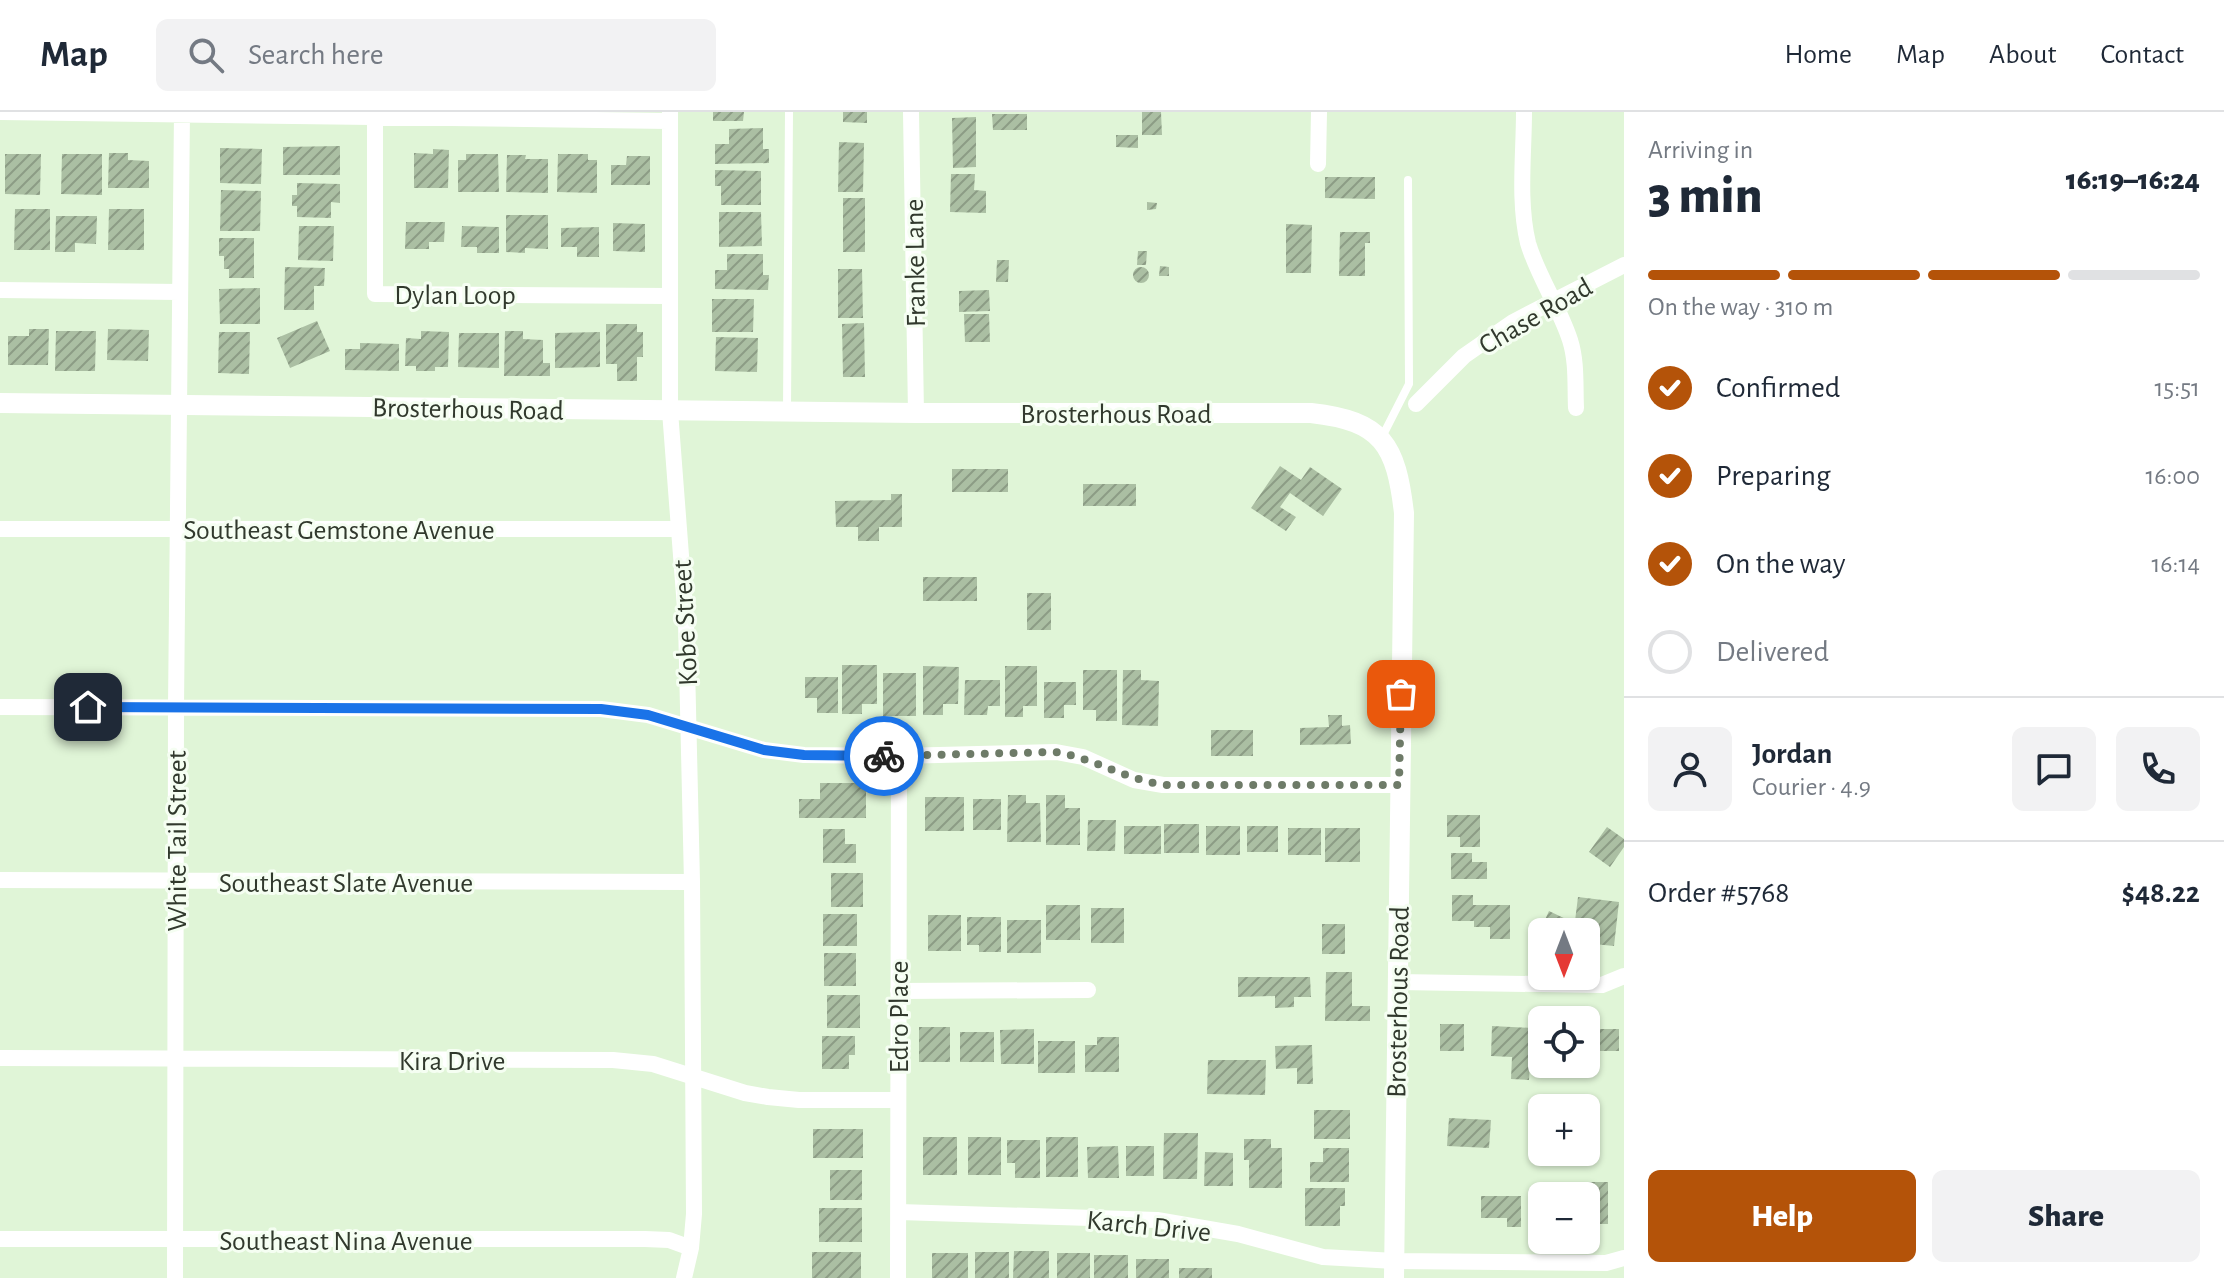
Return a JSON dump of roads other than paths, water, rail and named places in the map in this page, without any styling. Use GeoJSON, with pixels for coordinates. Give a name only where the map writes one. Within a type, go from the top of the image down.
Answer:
{"type":"FeatureCollection","features":[{"type":"Feature","properties":{"kind":"street"},"geometry":{"type":"LineString","coordinates":[[0,112],[670,117]]}},
{"type":"Feature","properties":{"kind":"street","name":"Franke Lane"},"geometry":{"type":"LineString","coordinates":[[911,112],[916,413]]}},
{"type":"Feature","properties":{"kind":"street"},"geometry":{"type":"LineString","coordinates":[[1318,164],[1319,112]]}},
{"type":"Feature","properties":{"kind":"street"},"geometry":{"type":"LineString","coordinates":[[1524,112],[1527,238],[1535,266],[1564,325],[1575,358],[1576,408]]}},
{"type":"Feature","properties":{"kind":"street","name":"White Tail Street"},"geometry":{"type":"LineString","coordinates":[[175,1278],[176,707],[182,114]]}},
{"type":"Feature","properties":{"kind":"street","name":"Dylan Loop"},"geometry":{"type":"LineString","coordinates":[[375,115],[375,294],[669,296]]}},
{"type":"Feature","properties":{"kind":"street","name":"Kobe Street"},"geometry":{"type":"LineString","coordinates":[[670,117],[670,411],[686,621],[692,882],[694,1214],[684,1278]]}},
{"type":"Feature","properties":{"kind":"street","name":"Chase Road"},"geometry":{"type":"LineString","coordinates":[[1416,404],[1464,356],[1513,322],[1624,265]]}},
{"type":"Feature","properties":{"kind":"street"},"geometry":{"type":"LineString","coordinates":[[0,290],[180,292]]}},
{"type":"Feature","properties":{"kind":"street","name":"Brosterhous Road"},"geometry":{"type":"LineString","coordinates":[[0,403],[916,413],[1311,413],[1336,416],[1360,424],[1381,437],[1394,459],[1404,513],[1394,1270]]}},
{"type":"Feature","properties":{"kind":"street","name":"Southeast Gemstone Avenue"},"geometry":{"type":"LineString","coordinates":[[0,529],[679,529]]}},
{"type":"Feature","properties":{"kind":"street"},"geometry":{"type":"LineString","coordinates":[[0,707],[601,709],[648,715],[764,750],[804,755],[1056,752],[1083,757],[1134,780],[1163,785],[1399,785]]}},
{"type":"Feature","properties":{"kind":"street","name":"Edro Place"},"geometry":{"type":"LineString","coordinates":[[898,1278],[899,756]]}},
{"type":"Feature","properties":{"kind":"street","name":"Southeast Slate Avenue"},"geometry":{"type":"LineString","coordinates":[[0,880],[692,882]]}},
{"type":"Feature","properties":{"kind":"street"},"geometry":{"type":"LineString","coordinates":[[1397,982],[1602,985],[1624,976]]}},
{"type":"Feature","properties":{"kind":"street"},"geometry":{"type":"LineString","coordinates":[[898,991],[1088,990]]}},
{"type":"Feature","properties":{"kind":"street","name":"Kira Drive"},"geometry":{"type":"LineString","coordinates":[[0,1058],[613,1060],[653,1064],[768,1097],[898,1100]]}},
{"type":"Feature","properties":{"kind":"street","name":"Karch Drive"},"geometry":{"type":"LineString","coordinates":[[899,1212],[1157,1220],[1238,1234],[1323,1257],[1394,1270],[1606,1263],[1624,1258]]}},
{"type":"Feature","properties":{"kind":"street","name":"Southeast Nina Avenue"},"geometry":{"type":"LineString","coordinates":[[0,1239],[645,1239],[669,1240],[691,1248]]}},
{"type":"Feature","properties":{"kind":"lane"},"geometry":{"type":"LineString","coordinates":[[787,412],[789,112]]}},
{"type":"Feature","properties":{"kind":"lane"},"geometry":{"type":"LineString","coordinates":[[1381,437],[1409,384],[1408,180]]}}]}
